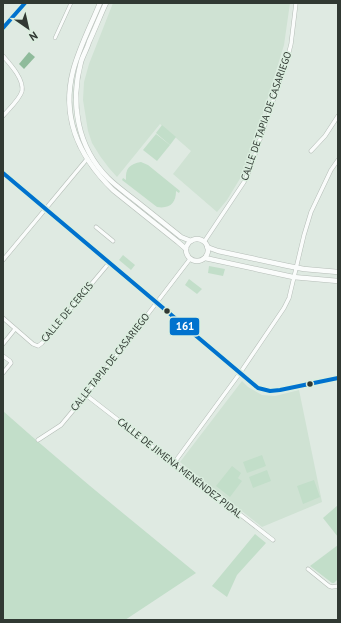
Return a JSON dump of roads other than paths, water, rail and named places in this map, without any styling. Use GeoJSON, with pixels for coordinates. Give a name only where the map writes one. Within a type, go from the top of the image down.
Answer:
{"type":"FeatureCollection","features":[{"type":"Feature","properties":{"kind":"street"},"geometry":{"type":"LineString","coordinates":[[3,28],[25,3]]}},
{"type":"Feature","properties":{"kind":"street"},"geometry":{"type":"LineString","coordinates":[[55,38],[70,3]]}},
{"type":"Feature","properties":{"kind":"street"},"geometry":{"type":"LineString","coordinates":[[100,3],[77,58],[70,89],[72,122],[78,143],[95,171],[113,190],[186,249]]}},
{"type":"Feature","properties":{"kind":"street"},"geometry":{"type":"LineString","coordinates":[[106,3],[82,60],[78,74],[75,105],[86,147],[107,177],[181,237],[191,241]]}},
{"type":"Feature","properties":{"kind":"street","name":"CALLE DE TAPIA DE CASARIEGO"},"geometry":{"type":"LineString","coordinates":[[204,242],[244,182],[250,168],[288,56],[296,3]]}},
{"type":"Feature","properties":{"kind":"street"},"geometry":{"type":"LineString","coordinates":[[3,56],[22,84],[22,92],[3,116]]}},
{"type":"Feature","properties":{"kind":"street"},"geometry":{"type":"LineString","coordinates":[[311,151],[325,136],[338,116]]}},
{"type":"Feature","properties":{"kind":"street"},"geometry":{"type":"LineString","coordinates":[[3,260],[87,159]]}},
{"type":"Feature","properties":{"kind":"street"},"geometry":{"type":"LineString","coordinates":[[174,463],[240,373],[284,308],[289,298],[311,212],[331,170],[338,160]]}},
{"type":"Feature","properties":{"kind":"street"},"geometry":{"type":"LineString","coordinates":[[3,174],[258,388],[270,391],[280,390],[338,378]]}},
{"type":"Feature","properties":{"kind":"street"},"geometry":{"type":"LineString","coordinates":[[96,228],[113,241]]}},
{"type":"Feature","properties":{"kind":"street"},"geometry":{"type":"LineString","coordinates":[[205,258],[208,252],[204,242],[198,239],[187,244],[187,256],[196,261],[205,258],[294,277],[338,282]]}},
{"type":"Feature","properties":{"kind":"street"},"geometry":{"type":"LineString","coordinates":[[207,247],[218,251],[296,268],[338,272]]}},
{"type":"Feature","properties":{"kind":"street","name":"CALLE TAPIA DE CASARIEGO"},"geometry":{"type":"LineString","coordinates":[[38,440],[61,425],[86,395],[190,259]]}},
{"type":"Feature","properties":{"kind":"street","name":"CALLE DE CERCIS"},"geometry":{"type":"LineString","coordinates":[[3,318],[33,344],[38,346],[109,263]]}},
{"type":"Feature","properties":{"kind":"street"},"geometry":{"type":"LineString","coordinates":[[3,344],[15,329]]}},
{"type":"Feature","properties":{"kind":"street"},"geometry":{"type":"LineString","coordinates":[[3,356],[10,361],[10,363],[3,373]]}},
{"type":"Feature","properties":{"kind":"street","name":"CALLE DE JIMENA MENÉNDEZ PIDAL"},"geometry":{"type":"LineString","coordinates":[[86,395],[273,540]]}},
{"type":"Feature","properties":{"kind":"street"},"geometry":{"type":"LineString","coordinates":[[308,570],[329,586],[338,586]]}}]}
